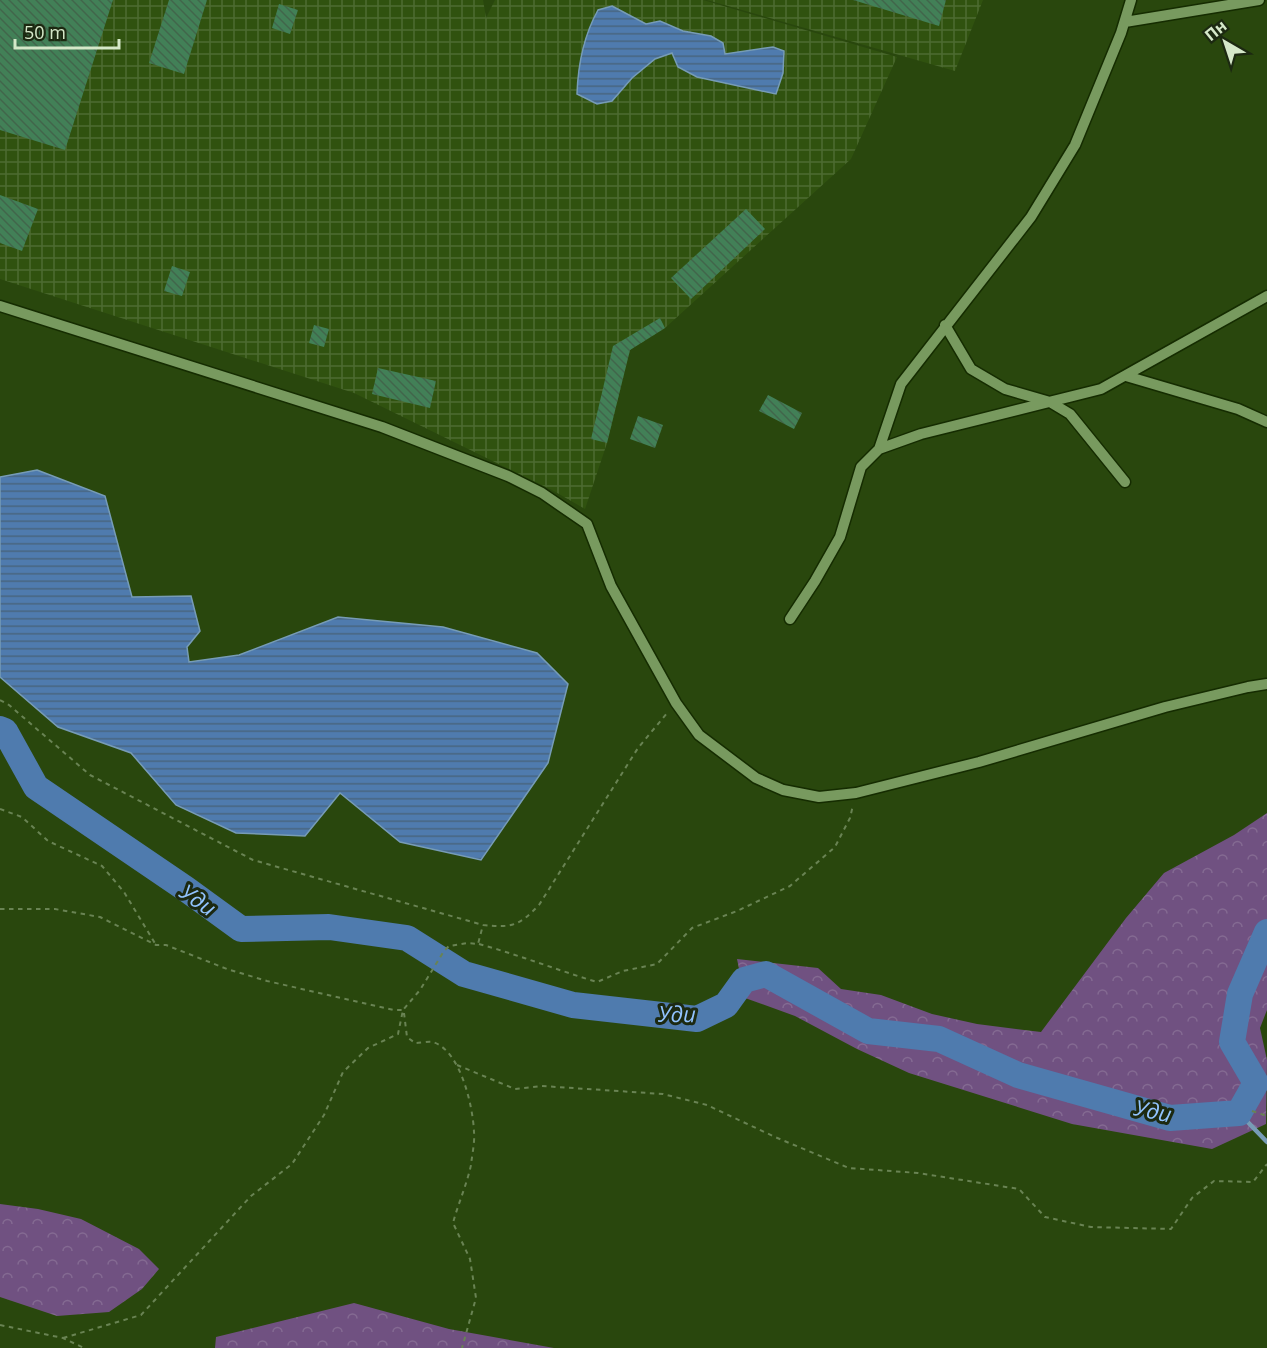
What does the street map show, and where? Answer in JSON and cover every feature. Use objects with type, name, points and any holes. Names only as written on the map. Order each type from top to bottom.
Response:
[{"type":"street","points":[[790,619],[840,537],[861,467],[879,449],[901,384],[1031,217],[1074,145],[1125,22],[1131,0]]},
{"type":"street","points":[[1125,22],[1259,0]]},
{"type":"street","points":[[879,449],[921,435],[1101,389],[1267,296]]},
{"type":"street","points":[[0,306],[382,428],[508,476],[542,493],[587,524],[611,586],[676,703],[699,735],[756,778],[783,790],[819,797],[856,793],[979,762],[1165,707],[1267,684]]},
{"type":"street","points":[[945,325],[971,369],[1005,389],[1050,402],[1070,414],[1125,482]]},
{"type":"street","points":[[1126,376],[1238,409],[1267,422]]},
{"type":"path","points":[[0,700],[9,705],[90,775],[253,860],[483,925],[502,927],[516,925],[539,904],[638,748],[676,703]]},
{"type":"path","points":[[63,1338],[141,1315],[251,1196],[291,1164],[324,1115],[343,1072],[368,1048],[398,1034],[404,1010],[449,946],[478,944],[523,956],[546,966],[597,982],[623,971],[657,964],[692,928],[737,911],[790,886],[835,847],[850,818],[856,793]]},
{"type":"path","points":[[0,809],[22,818],[48,841],[102,866],[124,892],[156,945]]},
{"type":"path","points":[[0,909],[55,909],[99,917],[156,945],[166,945],[227,969],[267,981],[394,1010],[404,1010]]},
{"type":"path","points":[[478,944],[483,925]]},
{"type":"path","points":[[404,1010],[406,1037],[415,1043],[433,1042],[444,1049],[457,1065],[464,1084],[474,1133],[470,1167],[453,1223],[470,1259],[476,1298],[462,1348]]},
{"type":"path","points":[[457,1065],[515,1089],[542,1086],[663,1094],[707,1105],[849,1168],[918,1173],[1019,1189],[1046,1217],[1090,1227],[1171,1229],[1191,1198],[1214,1181],[1253,1182],[1267,1164]]},
{"type":"path","points":[[1252,1111],[1267,1116]]},
{"type":"path","points":[[0,1325],[63,1338],[84,1348]]},
{"type":"shaded area","points":[[0,0],[483,0],[486,18],[495,0],[703,0],[897,57],[851,159],[665,328],[630,350],[607,443],[585,509],[552,490],[354,393],[0,279]]},
{"type":"shaded area","points":[[707,0],[983,0],[955,71]]},
{"type":"green space","points":[[1267,813],[1267,1010],[1260,1028],[1267,1060],[1266,1124],[1212,1149],[1072,1124],[909,1073],[795,1016],[745,998],[737,959],[818,968],[841,989],[881,995],[932,1014],[977,1024],[1041,1032],[1126,918],[1164,873],[1234,835]]},
{"type":"green space","points":[[0,1204],[38,1209],[81,1219],[139,1249],[159,1269],[142,1289],[109,1312],[57,1316],[0,1297]]},
{"type":"green space","points":[[354,1303],[449,1329],[554,1348],[215,1348],[216,1337]]},
{"type":"water","points":[[612,6],[646,24],[660,21],[683,31],[711,36],[723,43],[725,54],[773,47],[784,51],[783,73],[776,94],[697,77],[678,67],[672,53],[655,59],[632,78],[612,101],[597,104],[577,94],[580,61],[589,30],[598,10]]},
{"type":"water","points":[[37,470],[105,496],[132,597],[191,596],[200,631],[187,647],[189,662],[239,655],[338,617],[443,627],[537,653],[568,684],[548,763],[481,860],[400,842],[340,793],[305,836],[236,833],[176,805],[131,753],[58,727],[0,677],[0,477]]},
{"type":"building","points":[[0,0],[113,0],[65,150],[0,130]]},
{"type":"building","points":[[169,0],[207,0],[184,74],[149,63]]},
{"type":"building","points":[[853,0],[946,0],[939,26]]},
{"type":"building","points":[[279,4],[298,10],[290,34],[272,28]]},
{"type":"building","points":[[0,195],[38,209],[22,251],[0,243]]},
{"type":"building","points":[[746,209],[765,229],[691,299],[671,278]]},
{"type":"building","points":[[172,266],[190,272],[182,296],[164,291]]},
{"type":"building","points":[[660,318],[665,328],[630,350],[607,443],[591,439],[613,346]]},
{"type":"building","points":[[314,325],[329,329],[324,347],[309,343]]},
{"type":"building","points":[[378,368],[436,381],[430,408],[372,394]]},
{"type":"building","points":[[768,395],[802,413],[794,429],[759,411]]},
{"type":"building","points":[[638,416],[663,425],[655,448],[630,439]]},
{"type":"waterway","name":"Уди","points":[[0,729],[5,731],[36,787],[241,929],[329,927],[407,938],[464,974],[573,1005],[697,1019],[726,1005],[744,980],[766,974],[868,1031],[939,1039],[1018,1075],[1170,1118],[1239,1113],[1256,1083],[1232,1042],[1240,994],[1267,932]]},
{"type":"waterway","points":[[1239,1113],[1267,1142]]}]
